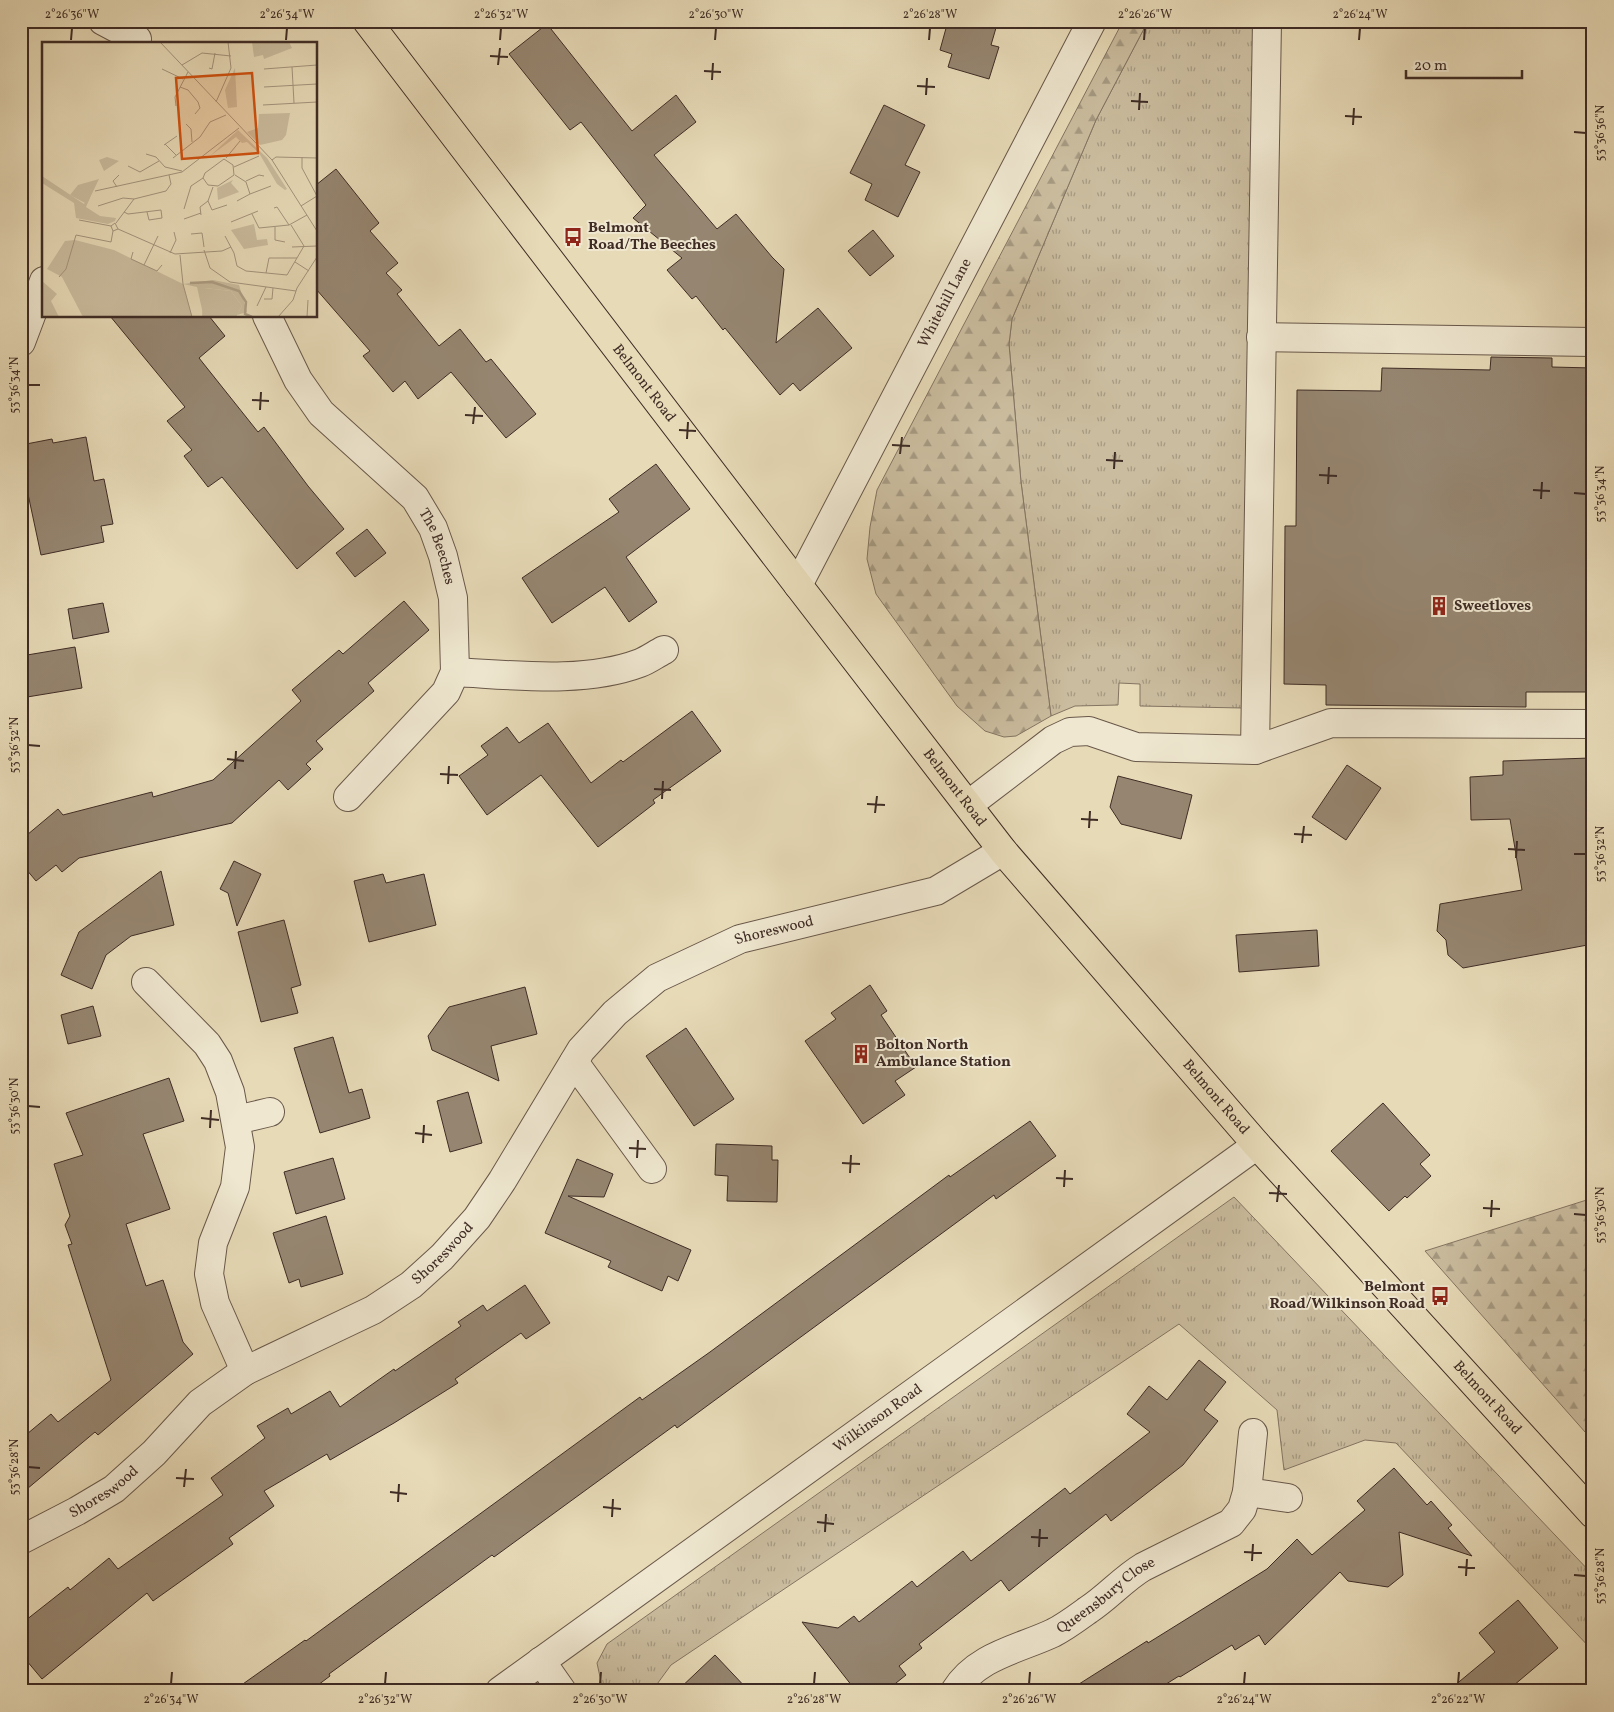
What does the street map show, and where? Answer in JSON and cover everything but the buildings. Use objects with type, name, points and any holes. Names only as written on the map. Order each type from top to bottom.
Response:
[{"type":"main road","name":"Belmont Road","points":[[366,21],[1003,850],[1257,1145],[1593,1514]]},
{"type":"street","points":[[103,21],[140,35]]},
{"type":"street","name":"Whitehill Lane","points":[[798,585],[1092,21]]},
{"type":"street","points":[[1254,750],[1266,21]]},
{"type":"street","points":[[21,342],[42,286]]},
{"type":"street","name":"The Beeches","points":[[268,318],[298,380],[321,413],[415,498],[433,528],[443,556],[453,598],[455,672],[446,692],[348,797]]},
{"type":"street","points":[[1261,337],[1593,342]]},
{"type":"street","points":[[455,672],[544,676],[594,674],[640,663],[664,650]]},
{"type":"street","points":[[968,805],[1053,740],[1070,732],[1089,731],[1136,748],[1254,750],[1331,723],[1593,724]]},
{"type":"street","name":"Shoreswood","points":[[21,1540],[77,1511],[114,1488],[154,1453],[200,1403],[245,1371],[372,1310],[411,1285],[442,1257],[478,1218],[581,1050],[615,1013],[657,978],[740,939],[936,891],[1003,850]]},
{"type":"street","points":[[146,982],[207,1044],[214,1055],[230,1092],[240,1147],[235,1186],[213,1243],[209,1274],[215,1303],[245,1371]]},
{"type":"street","points":[[574,1062],[652,1169]]},
{"type":"street","points":[[236,1120],[270,1112]]},
{"type":"street","name":"Wilkinson Road","points":[[501,1691],[1257,1145]]},
{"type":"street","name":"Queensbury Close","points":[[956,1691],[959,1684],[983,1662],[1054,1632],[1090,1609],[1142,1567],[1231,1522],[1242,1509],[1247,1492],[1253,1433]]},
{"type":"street","points":[[1247,1492],[1288,1498]]},
{"type":"street","points":[[541,1661],[562,1691]]},
{"type":"green space","points":[[1123,21],[1148,21],[1096,120],[1012,319],[1009,344],[1021,482],[1051,716],[1016,736],[1004,737],[985,731],[957,706],[876,594],[867,559],[870,527],[877,490]]},
{"type":"green space","points":[[1148,21],[1254,21],[1243,708],[1140,706],[1140,684],[1119,683],[1118,705],[1075,706],[1051,716],[1021,482],[1009,344],[1012,319],[1096,120]]},
{"type":"green space","points":[[1234,1197],[1593,1575],[1593,1651],[1396,1443],[1365,1440],[1284,1470],[1277,1410],[1179,1324],[671,1665],[652,1691],[603,1691],[597,1663],[607,1644]]},
{"type":"green space","points":[[1593,1198],[1593,1441],[1425,1251]]},
{"type":"place","name":"Belmont Road/The Beeches","points":[[573,237]]},
{"type":"place","name":"Sweetloves","points":[[1439,606]]},
{"type":"place","name":"Bolton North Ambulance Station","points":[[861,1054]]},
{"type":"place","name":"Belmont Road/Wilkinson Road","points":[[1440,1296]]}]
